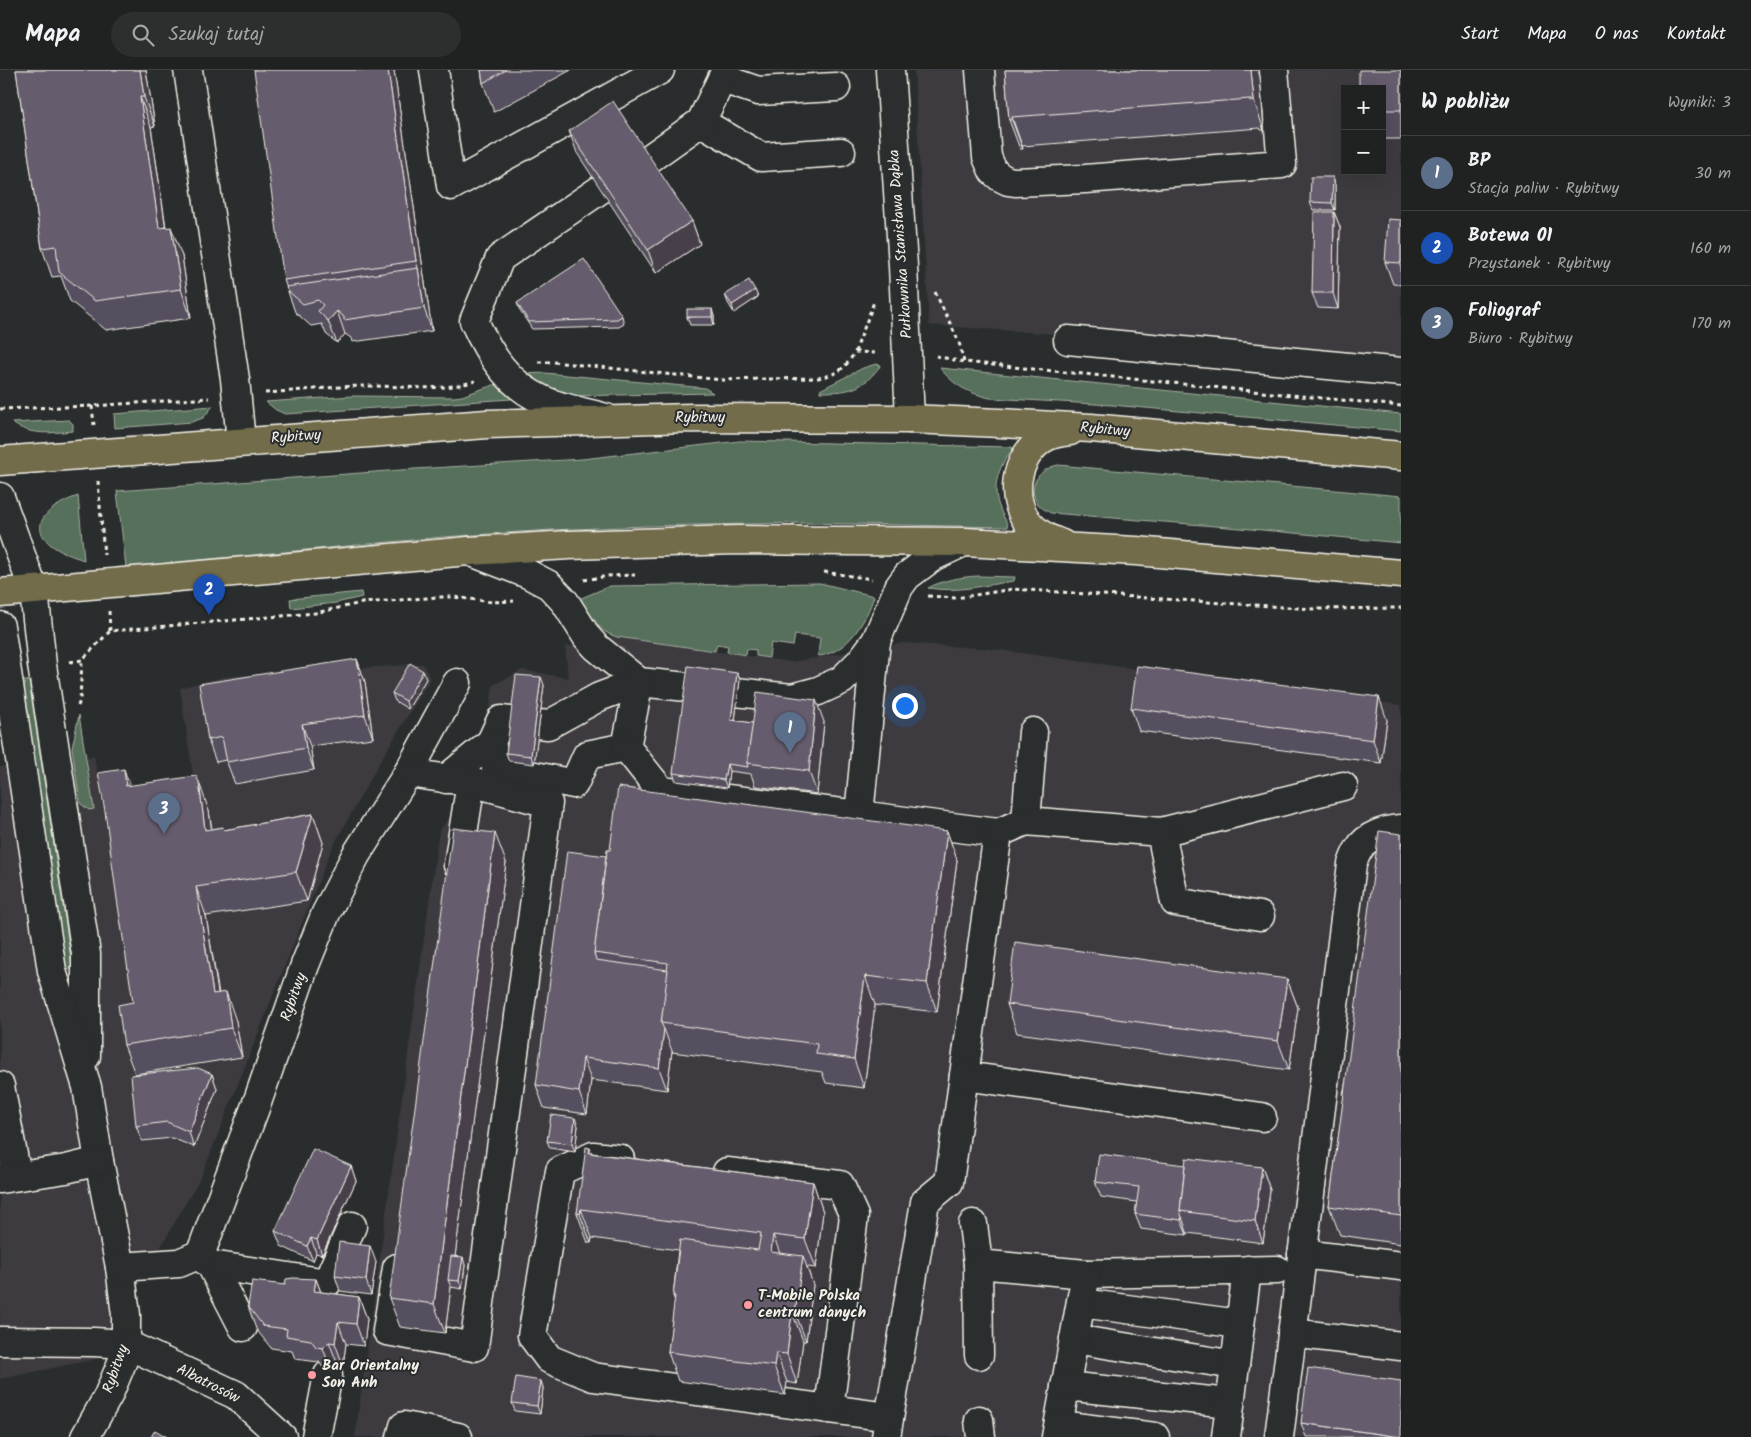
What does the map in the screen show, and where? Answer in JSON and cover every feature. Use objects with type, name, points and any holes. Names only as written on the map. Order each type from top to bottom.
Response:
[{"type":"main road","name":"Rybitwy","points":[[0,461],[487,424],[690,418],[910,419],[1091,428],[1401,456]]},
{"type":"main road","points":[[1080,548],[1051,540],[1040,534],[1032,526],[1023,515],[1018,503],[1017,478],[1020,466],[1027,455],[1042,440],[1062,432],[1091,428]]},
{"type":"main road","points":[[0,593],[469,551],[737,540],[964,542],[1166,554],[1401,574]]},
{"type":"street","points":[[188,70],[233,370],[241,442]]},
{"type":"street","points":[[434,70],[451,186],[660,70]]},
{"type":"street","name":"Pułkownika Stanisława Dąbka","points":[[890,70],[903,266],[910,419]]},
{"type":"street","points":[[980,70],[987,157],[994,171],[1000,177],[1015,182],[1085,179],[1282,164],[1274,70]]},
{"type":"street","points":[[646,161],[700,122],[724,75],[758,91],[836,87]]},
{"type":"street","points":[[700,122],[761,157],[841,152]]},
{"type":"street","points":[[601,189],[500,258],[474,321],[484,343],[494,358],[519,386],[545,401],[612,419]]},
{"type":"street","points":[[1068,340],[1401,372]]},
{"type":"street","name":"Rybitwy","points":[[0,497],[34,591],[42,665],[86,954],[86,1087]]},
{"type":"street","points":[[454,890],[458,781],[491,742],[501,720],[548,725],[599,697],[639,682],[792,698],[818,691],[842,680],[860,662],[876,641],[899,587],[907,576],[934,556],[964,542]]},
{"type":"street","points":[[469,551],[534,576],[549,585],[566,602],[587,637],[596,647],[639,682]]},
{"type":"street","name":"Rybitwy","points":[[0,626],[52,971],[86,1087],[120,1266],[126,1315],[126,1344],[123,1360],[114,1382],[85,1437]]},
{"type":"street","points":[[859,815],[876,641]]},
{"type":"street","points":[[639,682],[626,747],[661,791],[998,833],[1026,821],[1161,832],[1343,786]]},
{"type":"street","name":"Rybitwy","points":[[205,1260],[203,1247],[326,913],[356,855],[408,773],[457,683]]},
{"type":"street","points":[[1026,821],[1033,732]]},
{"type":"street","points":[[491,742],[496,768],[574,784]]},
{"type":"street","points":[[408,773],[458,781],[548,803],[563,798],[574,784],[588,755],[626,747]]},
{"type":"street","points":[[401,1243],[388,1332],[474,1347],[548,803]]},
{"type":"street","points":[[1279,1437],[1352,864],[1359,848],[1372,837],[1390,830],[1401,829]]},
{"type":"street","points":[[1161,832],[1175,902],[1260,916]]},
{"type":"street","points":[[643,1162],[593,1156],[560,1171],[532,1336],[549,1359],[593,1378],[829,1409],[888,1427],[926,1202],[949,1182],[998,833]]},
{"type":"street","points":[[964,1076],[1262,1117]]},
{"type":"street","points":[[0,1086],[8,1177],[66,1169],[99,1161]]},
{"type":"street","points":[[702,1169],[840,1185],[854,1216],[829,1409]]},
{"type":"street","points":[[973,1224],[978,1264],[979,1355]]},
{"type":"street","points":[[120,1266],[205,1260],[327,1283],[352,1226]]},
{"type":"street","points":[[1302,1254],[1401,1266]]},
{"type":"street","points":[[205,1260],[243,1327]]},
{"type":"street","points":[[978,1264],[1086,1274],[1277,1270]]},
{"type":"street","points":[[1226,1437],[1247,1270]]},
{"type":"street","points":[[1086,1274],[1057,1431],[1155,1437]]},
{"type":"street","points":[[1081,1303],[1240,1324]]},
{"type":"street","points":[[1292,1334],[1401,1346]]},
{"type":"street","points":[[1074,1339],[1235,1365]]},
{"type":"street","points":[[0,1341],[126,1344]]},
{"type":"street","name":"Albatrosów","points":[[126,1344],[236,1395],[282,1437]]},
{"type":"street","points":[[316,1437],[328,1375]]},
{"type":"street","points":[[1066,1386],[1230,1403]]},
{"type":"street","points":[[401,1437],[404,1426],[458,1437]]},
{"type":"path","points":[[934,290],[959,342],[964,362]]},
{"type":"path","points":[[532,363],[553,362],[722,380],[818,378],[831,376],[840,372],[849,362],[877,295]]},
{"type":"path","points":[[854,352],[878,352]]},
{"type":"path","points":[[934,355],[964,362],[1401,406]]},
{"type":"path","points":[[258,394],[360,386],[448,388],[483,378]]},
{"type":"path","points":[[0,409],[92,406],[219,397]]},
{"type":"path","points":[[92,406],[94,430]]},
{"type":"path","points":[[99,493],[104,556]]},
{"type":"path","points":[[815,571],[875,580]]},
{"type":"path","points":[[577,582],[608,576],[637,574]]},
{"type":"path","points":[[925,596],[956,598],[1022,589],[1314,609],[1401,608]]},
{"type":"path","points":[[67,662],[82,660],[110,631],[315,613],[362,603],[454,597],[506,602],[522,600]]},
{"type":"path","points":[[109,617],[110,631]]},
{"type":"path","points":[[80,700],[82,660]]},
{"type":"shaded area","points":[[914,70],[1401,70],[1401,359],[929,325]]},
{"type":"shaded area","points":[[612,637],[792,662],[903,643],[992,649],[1401,705],[1401,1437],[355,1437],[439,831],[481,779],[493,685],[522,670],[568,678],[565,647]]},
{"type":"shaded area","points":[[423,664],[430,679],[382,758],[331,850],[201,1177],[96,1359],[0,1379],[0,767],[94,756],[102,802],[195,789],[180,688],[223,677]]},
{"type":"green space","points":[[876,364],[881,365],[868,380],[855,388],[820,392],[820,390],[863,368]]},
{"type":"green space","points":[[940,368],[1401,414],[1401,431],[1112,405],[990,398],[962,388]]},
{"type":"green space","points":[[545,373],[705,388],[713,393],[569,396],[558,394],[522,374]]},
{"type":"green space","points":[[499,383],[512,397],[511,399],[285,414],[266,402],[352,396],[454,397]]},
{"type":"green space","points":[[213,406],[203,418],[192,422],[115,428],[114,414]]},
{"type":"green space","points":[[69,420],[73,424],[73,431],[41,433],[26,430],[12,423]]},
{"type":"green space","points":[[740,441],[1011,447],[1013,448],[1003,464],[996,485],[997,501],[1008,527],[802,523],[551,530],[442,537],[126,567],[117,491],[582,459]]},
{"type":"green space","points":[[1058,465],[1401,496],[1401,543],[1051,513],[1037,503],[1033,488],[1042,473]]},
{"type":"green space","points":[[78,496],[84,560],[62,552],[51,545],[43,536],[41,528],[46,514],[61,503]]},
{"type":"green space","points":[[978,576],[1015,577],[1014,581],[971,588],[950,590],[928,588],[952,579]]},
{"type":"green space","points":[[820,583],[874,596],[871,606],[855,634],[840,648],[820,656],[818,655],[820,638],[795,635],[793,646],[771,643],[769,658],[756,656],[756,650],[747,649],[746,655],[727,652],[728,646],[717,644],[715,651],[617,637],[610,635],[599,627],[579,599],[610,586]]},
{"type":"green space","points":[[361,592],[362,597],[336,603],[291,608],[290,599]]},
{"type":"green space","points":[[21,681],[29,681],[72,966],[69,970],[65,969]]},
{"type":"green space","points":[[79,715],[94,809],[89,810],[80,803],[72,748]]},
{"type":"building","points":[[16,70],[140,70],[144,97],[140,97],[159,228],[171,227],[181,289],[95,301],[59,272],[56,246],[42,248]]},
{"type":"building","points":[[254,70],[388,70],[416,261],[284,280]]},
{"type":"building","points":[[481,70],[506,70],[483,83]]},
{"type":"building","points":[[1005,70],[1251,70],[1254,101],[1250,101],[1250,99],[1012,117],[1012,120],[1009,120]]},
{"type":"building","points":[[1359,70],[1401,70],[1401,110],[1386,110],[1386,85],[1359,85]]},
{"type":"building","points":[[613,101],[692,221],[648,250],[569,131]]},
{"type":"building","points":[[1311,177],[1333,177],[1332,203],[1310,202]]},
{"type":"building","points":[[1314,212],[1334,212],[1333,293],[1312,293]]},
{"type":"building","points":[[1388,219],[1401,220],[1401,263],[1385,262]]},
{"type":"building","points":[[584,259],[622,316],[617,319],[529,322],[517,303]]},
{"type":"building","points":[[418,268],[424,308],[344,320],[344,317],[337,311],[328,321],[318,311],[323,305],[318,300],[303,304],[286,287]]},
{"type":"building","points":[[749,280],[755,290],[732,305],[725,295]]},
{"type":"building","points":[[687,309],[712,309],[712,317],[687,317]]},
{"type":"building","points":[[357,659],[365,715],[302,724],[306,748],[227,762],[222,737],[208,740],[199,684]]},
{"type":"building","points":[[410,663],[423,671],[406,701],[392,693]]},
{"type":"building","points":[[688,666],[737,673],[731,720],[753,723],[748,767],[727,764],[724,780],[673,773]]},
{"type":"building","points":[[1137,666],[1379,697],[1373,740],[1131,708]]},
{"type":"building","points":[[516,675],[541,677],[531,756],[506,753]]},
{"type":"building","points":[[757,692],[816,700],[809,771],[747,763]]},
{"type":"building","points":[[124,769],[126,786],[196,776],[199,782],[205,830],[223,827],[224,830],[313,814],[296,872],[196,887],[213,994],[226,992],[231,1028],[124,1045],[118,1005],[133,1002],[98,773]]},
{"type":"building","points":[[618,787],[947,831],[927,983],[865,976],[854,1059],[816,1054],[817,1044],[661,1023],[668,963],[594,953],[607,850],[610,850]]},
{"type":"building","points":[[453,828],[495,833],[434,1304],[389,1298]]},
{"type":"building","points":[[1379,831],[1401,834],[1401,1216],[1329,1206]]},
{"type":"building","points":[[567,851],[606,856],[594,953],[596,960],[668,970],[661,1023],[664,1029],[659,1068],[583,1058],[579,1092],[536,1085]]},
{"type":"building","points":[[1015,942],[1287,979],[1278,1041],[1007,1004]]},
{"type":"building","points":[[198,1068],[212,1074],[189,1132],[167,1122],[136,1126],[131,1075]]},
{"type":"building","points":[[551,1115],[575,1118],[572,1144],[547,1141]]},
{"type":"building","name":"T‑Mobile Polska centrum danych","points":[[586,1147],[590,1148],[589,1153],[813,1182],[805,1239],[773,1235],[771,1252],[803,1256],[795,1312],[792,1312],[787,1354],[776,1353],[774,1366],[668,1352],[680,1240],[758,1250],[761,1233],[581,1209],[580,1214],[577,1213]]},
{"type":"building","points":[[313,1149],[351,1166],[317,1240],[311,1238],[307,1246],[275,1231]]},
{"type":"building","points":[[1099,1154],[1185,1165],[1180,1211],[1181,1220],[1135,1214],[1139,1187],[1095,1182]]},
{"type":"building","points":[[1186,1158],[1262,1167],[1255,1221],[1180,1211]]},
{"type":"building","points":[[339,1242],[370,1246],[366,1280],[335,1276]]},
{"type":"building","points":[[451,1256],[463,1257],[459,1281],[448,1280]]},
{"type":"building","points":[[286,1279],[316,1279],[314,1291],[359,1297],[356,1324],[338,1322],[335,1343],[329,1342],[323,1348],[316,1347],[311,1340],[286,1336],[287,1329],[263,1326],[248,1306],[252,1281],[285,1285]]},
{"type":"building","points":[[1308,1368],[1401,1381],[1401,1437],[1301,1423]]},
{"type":"building","points":[[516,1377],[541,1381],[537,1406],[512,1403]]},
{"type":"building","points":[[155,1430],[167,1437],[151,1437]]},
{"type":"place","name":"Botewa 01","points":[[209,615]]},
{"type":"place","name":"BP","points":[[790,753]]},
{"type":"place","name":"Foliograf","points":[[164,834]]},
{"type":"place","name":"T‑Mobile Polska centrum danych","points":[[748,1305]]},
{"type":"place","name":"Bar Orientalny Son Anh","points":[[312,1375]]}]
